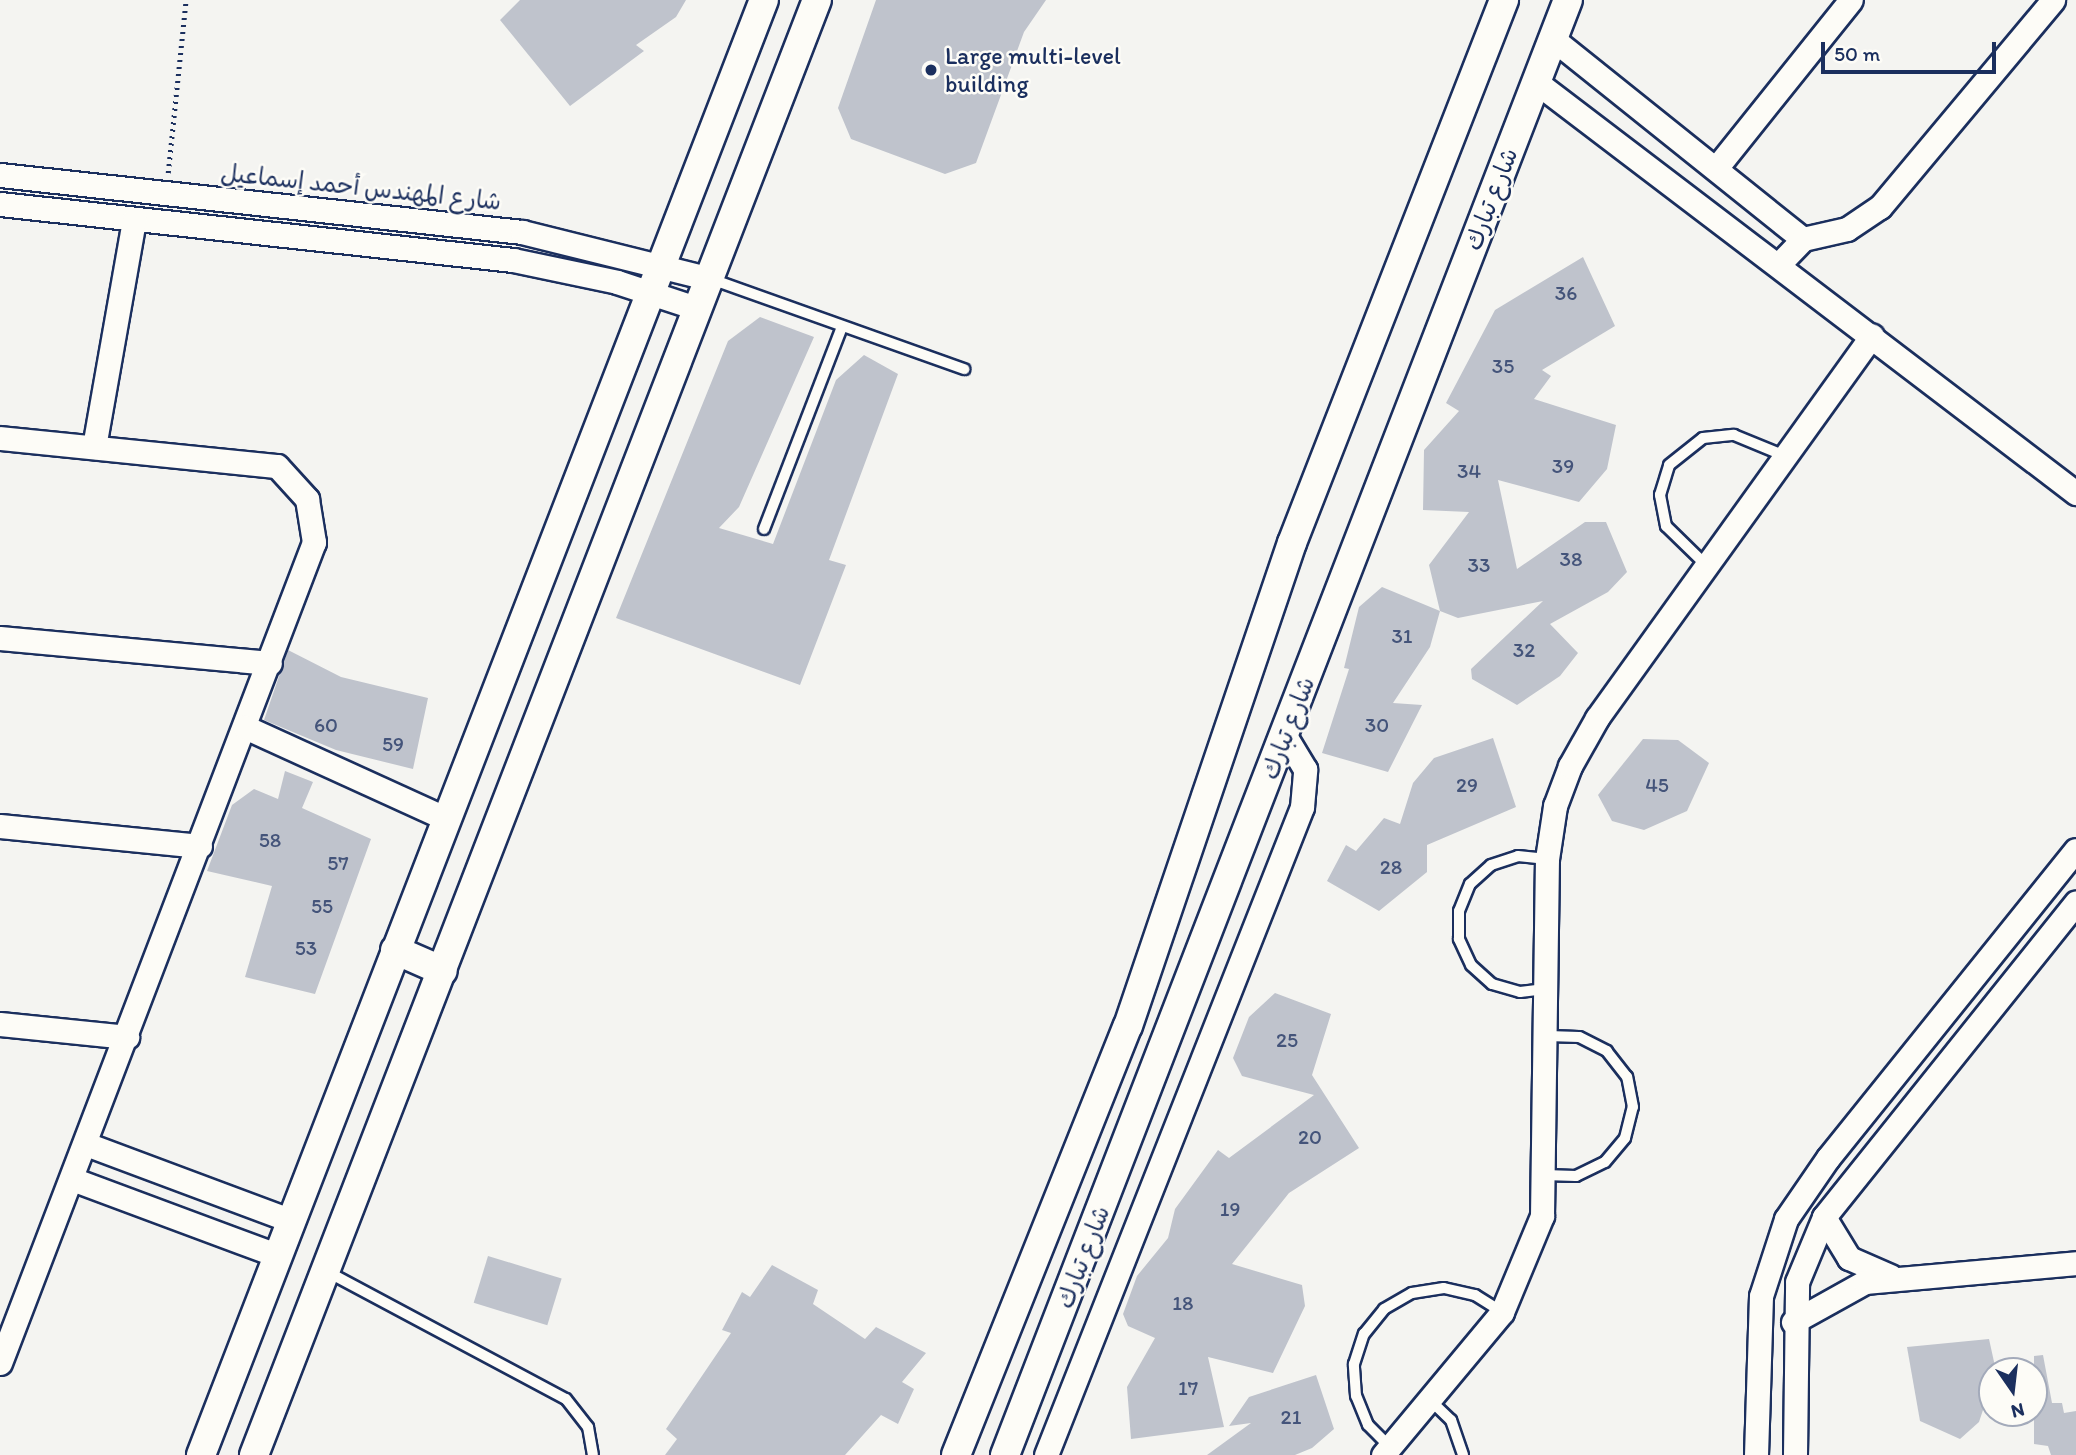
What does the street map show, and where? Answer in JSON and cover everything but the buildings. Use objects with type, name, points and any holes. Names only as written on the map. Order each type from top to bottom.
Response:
[{"type":"street","points":[[201,1455],[445,818],[764,0]]},
{"type":"street","points":[[254,1455],[817,0]]},
{"type":"street","name":"شارع تبارك","points":[[956,1455],[1128,1026],[1292,543],[1504,0]]},
{"type":"street","name":"شارع تبارك","points":[[1005,1455],[1568,0]]},
{"type":"street","points":[[1780,263],[1803,239],[1847,229],[1880,207],[2053,0]]},
{"type":"street","points":[[1717,167],[1845,3]]},
{"type":"street","points":[[1553,39],[1717,167],[1803,239]]},
{"type":"street","points":[[1536,82],[1780,263],[2076,492]]},
{"type":"street","name":"شارع المهندس أحمد إسماعيل","points":[[0,175],[522,232],[711,279]]},
{"type":"street","points":[[0,204],[513,260],[651,292],[699,309]]},
{"type":"street","points":[[94,447],[134,219]]},
{"type":"street","points":[[1387,1451],[1502,1312],[1539,1227],[1544,1175],[1548,1036],[1547,859],[1555,806],[1570,766],[1706,565],[1872,336]]},
{"type":"street","points":[[0,438],[277,466],[294,480],[314,520],[314,542],[270,663],[0,1363]]},
{"type":"street","points":[[0,638],[270,663]]},
{"type":"street","points":[[245,727],[445,818]]},
{"type":"street","points":[[1055,1450],[1303,807],[1306,769],[1285,736]]},
{"type":"street","points":[[0,826],[200,846]]},
{"type":"street","points":[[1756,1455],[1757,1336],[1772,1257],[1807,1185],[2076,850]]},
{"type":"street","points":[[1795,1455],[1792,1330],[1797,1282],[1824,1217],[2076,903]]},
{"type":"street","points":[[395,950],[443,971]]},
{"type":"street","points":[[0,1024],[127,1037]]},
{"type":"street","points":[[86,1144],[292,1220]]},
{"type":"street","points":[[72,1179],[279,1256]]},
{"type":"street","points":[[1824,1217],[1849,1258],[1893,1277]]},
{"type":"street","points":[[1757,1336],[1792,1330],[1839,1291],[1893,1277],[2076,1263]]},
{"type":"lane","points":[[711,279],[964,369]]},
{"type":"lane","points":[[764,529],[842,327]]},
{"type":"lane","points":[[1706,565],[1665,526],[1660,495],[1669,465],[1703,438],[1734,435],[1785,456]]},
{"type":"lane","points":[[1547,859],[1518,856],[1491,865],[1470,884],[1458,911],[1459,939],[1485,978],[1520,992],[1548,989]]},
{"type":"lane","points":[[1544,1175],[1576,1176],[1605,1162],[1625,1138],[1633,1107],[1627,1077],[1608,1051],[1579,1037],[1548,1036]]},
{"type":"lane","points":[[326,1271],[566,1399],[588,1427],[593,1455]]},
{"type":"lane","points":[[1387,1451],[1368,1425],[1355,1385],[1364,1334],[1384,1309],[1412,1293],[1444,1288],[1475,1295],[1502,1312]]},
{"type":"lane","points":[[1431,1401],[1451,1420],[1463,1455]]},
{"type":"path","points":[[166,192],[186,0]]},
{"type":"place","name":"Large multi-level building","points":[[931,70]]}]
